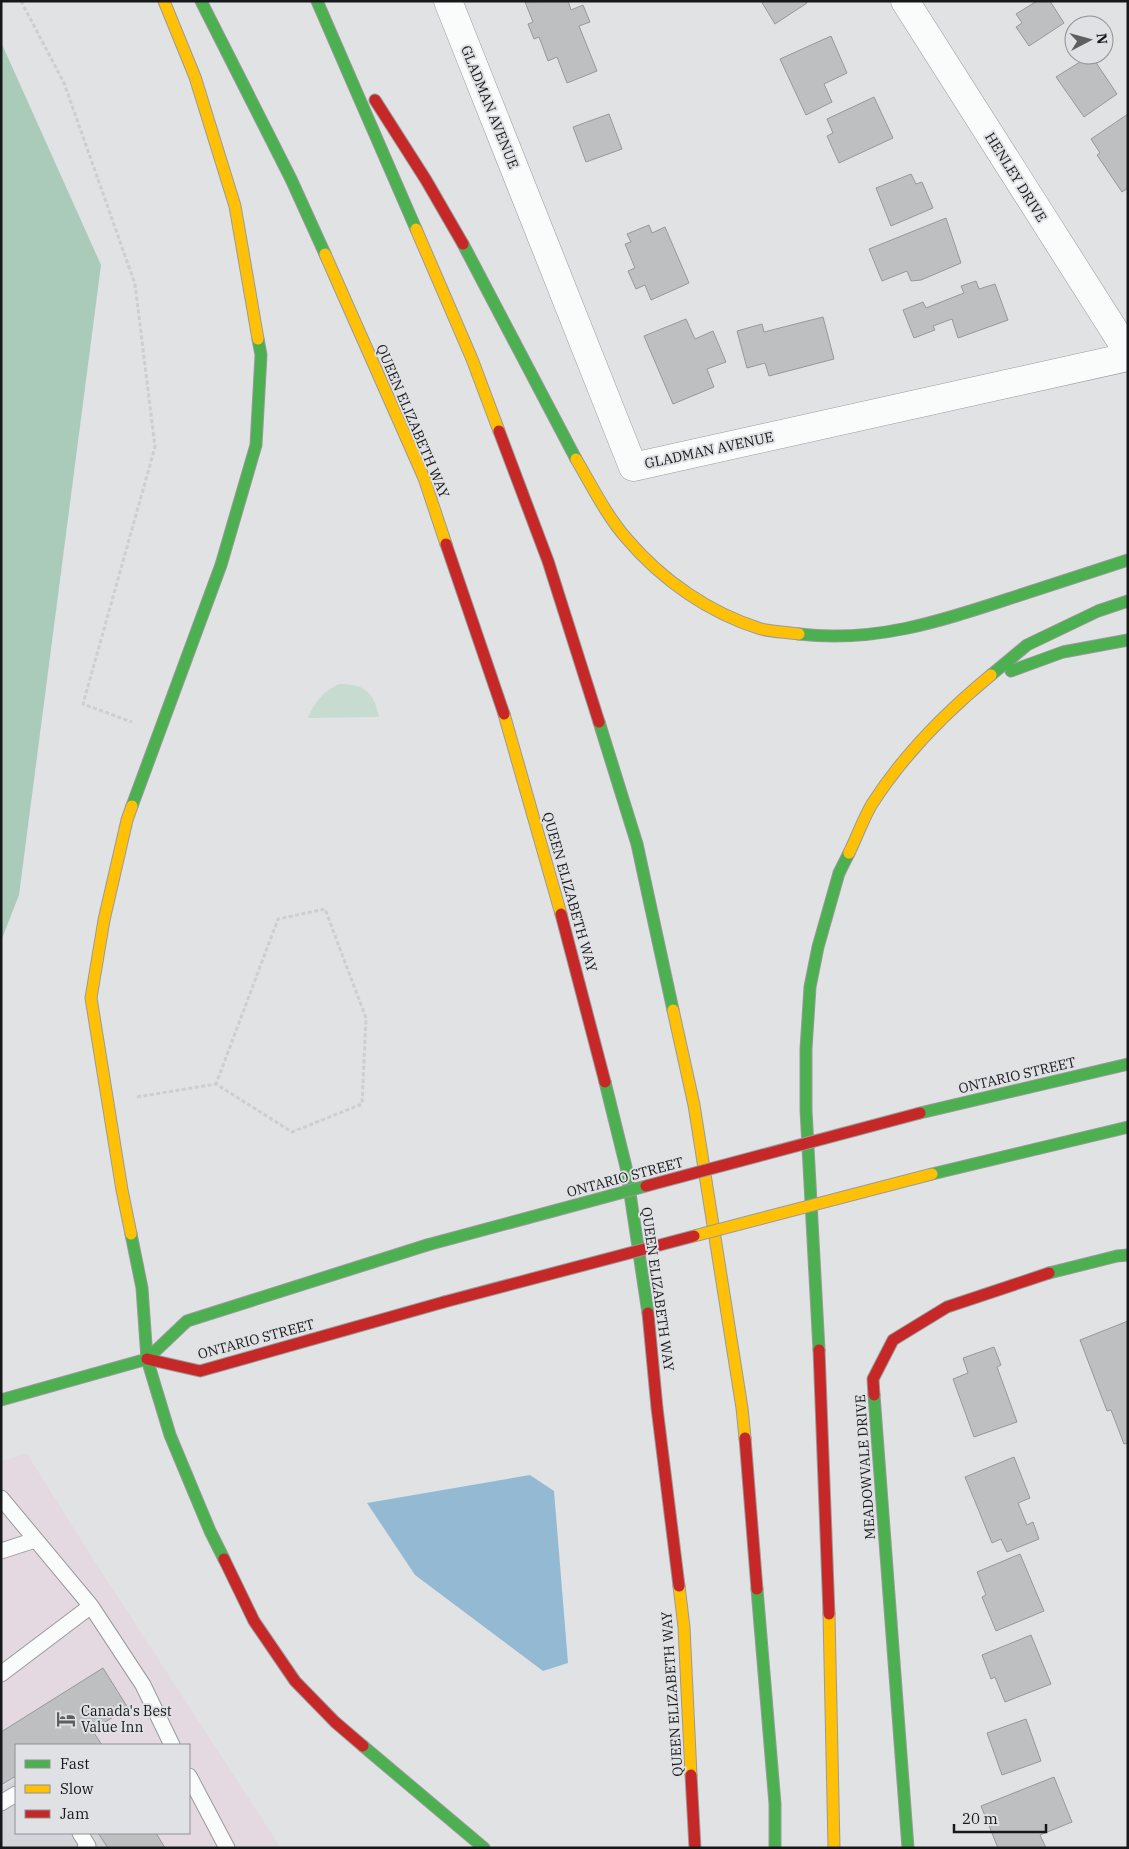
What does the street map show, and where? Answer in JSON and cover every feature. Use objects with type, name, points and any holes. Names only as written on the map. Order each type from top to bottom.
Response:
[{"type":"main road","points":[[164,1],[195,77],[235,206],[261,355],[256,445],[221,565],[127,820],[104,920],[91,998],[122,1190],[142,1288],[147,1359],[170,1434],[210,1531],[254,1621],[295,1681],[335,1722],[484,1848]]},
{"type":"main road","name":"QUEEN ELIZABETH WAY","points":[[201,1],[292,179],[424,478],[508,726],[569,942],[626,1167],[648,1309],[657,1408],[684,1627],[696,1848]]},
{"type":"main road","points":[[317,1],[472,360],[541,543],[637,844],[694,1105],[742,1408],[775,1804],[774,1848]]},
{"type":"main road","points":[[334,37],[426,180],[472,260],[563,435],[600,500],[626,538],[658,571],[708,608],[762,628],[826,637],[887,633],[944,620],[1128,560]]},
{"type":"main road","points":[[834,1848],[831,1682],[824,1485],[814,1244],[806,1110],[806,1049],[810,987],[818,947],[839,873],[872,805],[912,750],[956,704],[1027,645],[1098,611],[1128,601]]},
{"type":"main road","points":[[956,704],[1017,668],[1063,652],[1128,640]]},
{"type":"main road","name":"ONTARIO STREET","points":[[1,1400],[147,1359],[187,1321],[427,1245],[920,1113],[1128,1064]]},
{"type":"main road","name":"ONTARIO STREET","points":[[147,1359],[200,1371],[444,1302],[932,1174],[1128,1127]]},
{"type":"main road","name":"MEADOWVALE DRIVE","points":[[908,1848],[873,1379],[893,1340],[946,1307],[1034,1277],[1116,1256],[1128,1255]]},
{"type":"street","name":"GLADMAN AVENUE","points":[[448,1],[633,467],[1128,357]]},
{"type":"street","name":"HENLEY DRIVE","points":[[905,1],[1128,352]]},
{"type":"lane","points":[[1,1498],[91,1606],[143,1685],[172,1744]]},
{"type":"lane","points":[[1,1552],[35,1540]]},
{"type":"lane","points":[[1,1674],[91,1606]]},
{"type":"lane","points":[[190,1778],[227,1848]]},
{"type":"lane","points":[[1,1803],[15,1795]]},
{"type":"lane","points":[[81,1834],[88,1846],[84,1848]]},
{"type":"path","points":[[21,1],[64,83],[136,284],[155,447],[83,704],[160,733]]},
{"type":"path","points":[[107,1102],[216,1084],[292,1132],[362,1104],[366,1018],[325,909],[278,919],[216,1084]]},
{"type":"shaded area","points":[[27,1454],[281,1848],[108,1848],[100,1834],[190,1834],[190,1744],[15,1744],[15,1780],[1,1788],[1,1461]]},
{"type":"shaded area","points":[[15,1780],[15,1834],[100,1834],[108,1848],[1,1848],[1,1788]]},
{"type":"green space","points":[[1,42],[101,265],[19,895],[1,941]]},
{"type":"green space","points":[[339,684],[348,684],[366,691],[374,701],[379,717],[308,718],[320,698]]},
{"type":"water","points":[[530,1475],[554,1491],[568,1663],[543,1671],[415,1575],[367,1503]]},
{"type":"building","points":[[568,1],[571,10],[583,5],[590,22],[579,26],[597,71],[567,83],[557,57],[548,61],[539,37],[534,39],[528,24],[533,22],[525,2]]},
{"type":"building","points":[[761,1],[806,1],[807,3],[775,24]]},
{"type":"building","points":[[1037,1],[1050,1],[1064,23],[1029,46],[1016,27],[1022,23],[1016,14]]},
{"type":"building","points":[[831,36],[847,73],[824,84],[832,102],[806,115],[780,59]]},
{"type":"building","points":[[1075,65],[1098,65],[1117,94],[1084,117],[1056,77]]},
{"type":"building","points":[[874,97],[893,138],[839,163],[827,136],[833,133],[827,119]]},
{"type":"building","points":[[609,114],[622,149],[586,162],[573,127]]},
{"type":"building","points":[[1128,114],[1128,188],[1122,192],[1097,155],[1100,153],[1091,139]]},
{"type":"building","points":[[911,174],[916,184],[922,182],[933,208],[891,226],[876,188]]},
{"type":"building","points":[[946,218],[961,263],[921,280],[911,281],[907,271],[882,281],[869,249]]},
{"type":"building","points":[[649,225],[652,233],[665,227],[689,283],[651,300],[645,285],[636,289],[628,271],[635,268],[625,244],[631,242],[627,234]]},
{"type":"building","points":[[976,281],[979,289],[995,284],[1008,320],[958,338],[952,319],[933,326],[935,330],[914,338],[903,310],[923,302],[926,308],[964,293],[961,286]]},
{"type":"building","points":[[823,317],[834,359],[769,376],[765,363],[747,368],[737,331],[762,324],[764,332]]},
{"type":"building","points":[[686,319],[695,339],[713,331],[726,362],[707,369],[714,387],[673,404],[644,336]]},
{"type":"building","points":[[1128,1321],[1128,1443],[1124,1444],[1111,1410],[1107,1411],[1080,1340]]},
{"type":"building","points":[[994,1347],[1001,1365],[997,1367],[1017,1422],[974,1437],[953,1379],[968,1373],[963,1358]]},
{"type":"building","points":[[1014,1457],[1030,1498],[1018,1503],[1027,1525],[1033,1522],[1039,1539],[1007,1552],[1001,1539],[992,1543],[965,1477]]},
{"type":"building","points":[[1020,1554],[1044,1611],[996,1631],[982,1597],[986,1595],[977,1572]]},
{"type":"building","points":[[1031,1635],[1051,1684],[1005,1702],[995,1677],[991,1679],[982,1655]]},
{"type":"building","name":"Canada's Best Value Inn","points":[[103,1668],[128,1708],[92,1730],[101,1744],[15,1744],[15,1777],[1,1785],[1,1732]]},
{"type":"building","points":[[1026,1719],[1041,1761],[1002,1775],[987,1733]]},
{"type":"building","points":[[1054,1777],[1072,1822],[1040,1835],[1046,1848],[998,1848],[981,1806]]},
{"type":"building","points":[[99,1834],[157,1834],[165,1848],[108,1848]]},
{"type":"traffic: fast","points":[[201,1],[291,179],[325,254]]},
{"type":"traffic: fast","points":[[317,1],[416,229]]},
{"type":"traffic: fast","points":[[463,244],[576,459]]},
{"type":"traffic: fast","points":[[132,806],[221,565],[256,445],[261,355],[258,339]]},
{"type":"traffic: fast","points":[[799,634],[853,636],[931,623],[1128,560]]},
{"type":"traffic: fast","points":[[991,675],[1027,645],[1098,611],[1128,601]]},
{"type":"traffic: fast","points":[[1011,671],[1063,652],[1128,640]]},
{"type":"traffic: fast","points":[[599,722],[637,844],[673,1010]]},
{"type":"traffic: fast","points":[[819,1350],[806,1110],[806,1049],[810,987],[818,947],[839,873],[849,853]]},
{"type":"traffic: fast","points":[[920,1113],[1128,1064]]},
{"type":"traffic: fast","points":[[605,1082],[626,1167],[648,1313]]},
{"type":"traffic: fast","points":[[932,1174],[1128,1127]]},
{"type":"traffic: fast","points":[[427,1245],[646,1186]]},
{"type":"traffic: fast","points":[[131,1234],[142,1288],[147,1359],[170,1435],[210,1531],[224,1559]]},
{"type":"traffic: fast","points":[[1,1400],[147,1359],[187,1321],[427,1245]]},
{"type":"traffic: fast","points":[[1049,1273],[1128,1255]]},
{"type":"traffic: fast","points":[[874,1395],[908,1848]]},
{"type":"traffic: fast","points":[[757,1589],[775,1804],[775,1848]]},
{"type":"traffic: fast","points":[[363,1746],[484,1848]]},
{"type":"traffic: slow","points":[[164,1],[195,77],[235,206],[258,339]]},
{"type":"traffic: slow","points":[[416,229],[472,359],[499,431]]},
{"type":"traffic: slow","points":[[325,254],[424,478],[446,544]]},
{"type":"traffic: slow","points":[[576,459],[619,530],[655,568],[671,581],[705,604],[742,622],[761,629],[799,634]]},
{"type":"traffic: slow","points":[[849,853],[872,804],[898,768],[942,719],[991,675]]},
{"type":"traffic: slow","points":[[504,714],[561,914]]},
{"type":"traffic: slow","points":[[131,1234],[122,1190],[91,998],[104,920],[127,820],[132,806]]},
{"type":"traffic: slow","points":[[673,1010],[694,1105],[742,1408],[745,1438]]},
{"type":"traffic: slow","points":[[694,1236],[932,1174]]},
{"type":"traffic: slow","points":[[679,1586],[684,1627],[691,1775]]},
{"type":"traffic: slow","points":[[829,1614],[834,1848]]},
{"type":"traffic: jam","points":[[375,100],[426,180],[463,244]]},
{"type":"traffic: jam","points":[[499,431],[548,561],[599,722]]},
{"type":"traffic: jam","points":[[446,544],[504,714]]},
{"type":"traffic: jam","points":[[561,914],[605,1082]]},
{"type":"traffic: jam","points":[[646,1186],[920,1113]]},
{"type":"traffic: jam","points":[[444,1302],[694,1236]]},
{"type":"traffic: jam","points":[[874,1395],[873,1379],[893,1340],[947,1307],[1049,1273]]},
{"type":"traffic: jam","points":[[147,1359],[200,1371],[444,1302]]},
{"type":"traffic: jam","points":[[648,1313],[657,1408],[679,1586]]},
{"type":"traffic: jam","points":[[819,1350],[829,1614]]},
{"type":"traffic: jam","points":[[745,1438],[757,1589]]},
{"type":"traffic: jam","points":[[224,1559],[254,1621],[295,1681],[335,1722],[363,1746]]},
{"type":"traffic: jam","points":[[691,1775],[695,1848]]},
{"type":"place","name":"Canada's Best Value Inn","points":[[66,1719]]}]
